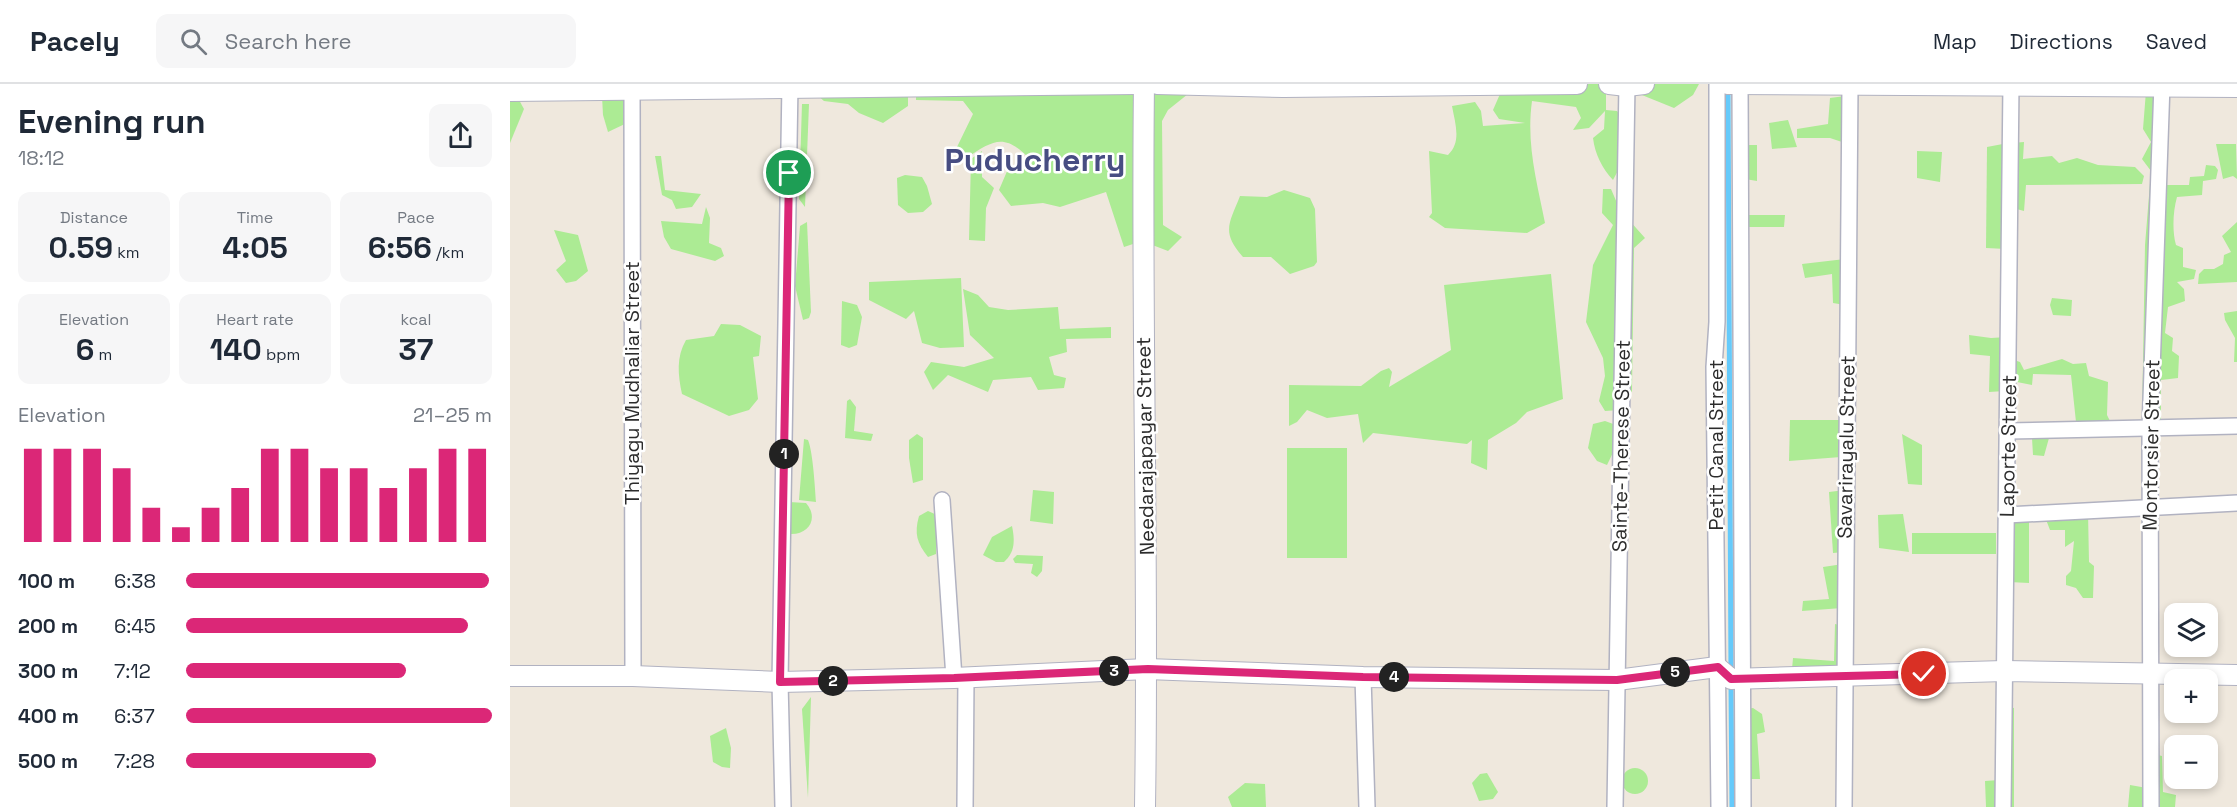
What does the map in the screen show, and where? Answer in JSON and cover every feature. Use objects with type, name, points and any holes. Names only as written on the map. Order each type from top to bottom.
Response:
[{"type":"street","points":[[510,91],[790,86],[1137,84]]},
{"type":"street","name":"Needarajapayar Street","points":[[1144,84],[1142,242],[1148,669],[1145,807]]},
{"type":"street","points":[[1157,84],[1577,84]]},
{"type":"street","name":"Petit Canal Street","points":[[1718,84],[1717,322],[1714,367],[1719,807]]},
{"type":"street","name":"Sainte-Therese Street","points":[[1615,807],[1626,85]]},
{"type":"street","points":[[1736,85],[2237,87]]},
{"type":"street","name":"Petit Canal Street","points":[[1736,85],[1743,807]]},
{"type":"street","points":[[783,807],[780,682],[790,86]]},
{"type":"street","name":"Savarirayalu Street","points":[[1844,807],[1850,86]]},
{"type":"street","name":"Laporte Street","points":[[2003,807],[2011,86]]},
{"type":"street","name":"Montorsier Street","points":[[2151,807],[2150,428],[2162,86]]},
{"type":"street","name":"Thiyagu Mudhaliar Street","points":[[632,90],[633,676]]},
{"type":"street","points":[[2008,431],[2237,426]]},
{"type":"street","points":[[942,500],[960,678],[965,807]]},
{"type":"street","points":[[2007,514],[2237,503]]},
{"type":"street","points":[[510,676],[633,676],[780,682],[960,678],[1148,669],[1363,677],[1617,680],[1718,667],[1731,679],[2004,671],[2237,675]]},
{"type":"street","points":[[1363,677],[1367,807]]},
{"type":"green space","points":[[916,84],[1188,94],[1168,110],[1162,121],[1163,225],[1182,237],[1168,251],[1142,241],[1124,247],[1106,192],[1060,207],[1043,203],[1011,206],[999,190],[1008,169],[1033,162],[1015,146],[1000,142],[993,143],[965,159],[957,147],[973,114],[963,101],[916,100]]},
{"type":"green space","points":[[1519,84],[1606,84],[1606,110],[1617,111],[1633,129],[1634,163],[1622,163],[1613,180],[1602,166],[1593,138],[1604,129],[1605,111],[1589,128],[1573,130],[1581,118],[1576,107],[1532,101],[1531,148],[1545,223],[1527,233],[1445,228],[1429,217],[1432,213],[1429,151],[1448,155],[1452,150],[1456,132],[1452,106],[1475,102],[1481,111],[1483,126],[1525,123],[1499,119],[1493,110],[1500,94]]},
{"type":"green space","points":[[1625,84],[1699,84],[1693,95],[1674,108],[1627,89]]},
{"type":"green space","points":[[908,87],[908,106],[883,123],[859,113],[848,104],[824,101],[809,88]]},
{"type":"green space","points":[[2146,91],[2159,97],[2147,425],[2142,420],[2145,245],[2151,171],[2142,159],[2151,142],[2143,129]]},
{"type":"green space","points":[[602,96],[626,97],[629,122],[608,132],[603,115]]},
{"type":"green space","points":[[1845,96],[1845,143],[1830,138],[1797,138],[1797,129],[1828,124],[1830,98]]},
{"type":"green space","points":[[510,99],[519,100],[524,109],[510,143]]},
{"type":"green space","points":[[802,104],[809,104],[805,207],[799,199]]},
{"type":"green space","points":[[1788,120],[1797,147],[1772,149],[1769,123]]},
{"type":"green space","points":[[2024,142],[2023,159],[2052,156],[2059,163],[2077,158],[2098,165],[2135,167],[2144,176],[2142,184],[2026,185],[2024,211],[2013,208],[2012,143]]},
{"type":"green space","points":[[2008,143],[2006,249],[1986,248],[1987,147]]},
{"type":"green space","points":[[2216,144],[2236,144],[2237,179],[2233,176],[2223,179]]},
{"type":"green space","points":[[1745,145],[1757,145],[1757,181],[1745,179]]},
{"type":"green space","points":[[982,151],[982,177],[994,188],[986,208],[985,241],[969,240],[971,159]]},
{"type":"green space","points":[[1917,151],[1942,152],[1940,182],[1917,178]]},
{"type":"green space","points":[[655,156],[661,156],[665,190],[701,194],[692,207],[676,209],[672,200],[662,195]]},
{"type":"green space","points":[[2206,165],[2215,166],[2218,170],[2216,179],[2203,181],[2202,195],[2177,197],[2174,215],[2176,245],[2183,248],[2183,267],[2196,270],[2194,279],[2177,282],[2184,289],[2185,301],[2168,307],[2165,333],[2173,338],[2172,351],[2179,356],[2178,378],[2161,380],[2161,424],[2152,425],[2161,185],[2189,185],[2190,177],[2204,176]]},
{"type":"green space","points":[[905,175],[922,177],[927,186],[932,204],[923,212],[908,213],[898,205],[897,178]]},
{"type":"green space","points":[[1603,189],[1611,189],[1620,210],[1645,238],[1634,248],[1632,391],[1619,410],[1605,411],[1599,401],[1605,376],[1603,358],[1586,322],[1593,265],[1613,225],[1602,213]]},
{"type":"green space","points":[[1284,190],[1310,198],[1315,209],[1317,262],[1314,266],[1290,274],[1271,257],[1243,257],[1229,234],[1230,221],[1240,196],[1267,197]]},
{"type":"green space","points":[[706,207],[710,218],[709,243],[721,248],[724,256],[715,261],[671,249],[664,237],[661,221],[702,224]]},
{"type":"green space","points":[[1745,215],[1785,215],[1784,227],[1745,227]]},
{"type":"green space","points":[[807,222],[811,312],[809,318],[803,320],[795,286],[800,226]]},
{"type":"green space","points":[[2237,222],[2237,282],[2198,284],[2199,274],[2204,269],[2214,269],[2223,264],[2224,255],[2231,252],[2222,236]]},
{"type":"green space","points":[[554,230],[578,235],[588,271],[576,281],[566,283],[556,270],[566,261]]},
{"type":"green space","points":[[1845,259],[1845,305],[1833,303],[1832,274],[1805,278],[1802,264]]},
{"type":"green space","points":[[1551,274],[1563,399],[1527,412],[1516,423],[1488,440],[1487,470],[1471,463],[1472,440],[1467,444],[1373,433],[1363,443],[1358,414],[1327,418],[1307,410],[1297,422],[1289,426],[1289,385],[1361,386],[1381,371],[1389,368],[1392,372],[1389,387],[1451,350],[1444,285]]},
{"type":"green space","points":[[961,278],[964,347],[940,348],[922,343],[914,311],[906,319],[869,300],[869,282]]},
{"type":"green space","points":[[963,289],[978,295],[989,307],[1008,310],[1058,307],[1060,329],[1111,327],[1111,338],[1066,339],[1067,352],[1049,357],[1054,375],[1066,378],[1064,388],[1038,390],[1031,377],[993,380],[988,392],[948,375],[933,390],[924,372],[931,362],[964,367],[994,358],[970,335]]},
{"type":"green space","points":[[2052,298],[2072,300],[2071,316],[2053,315],[2050,305]]},
{"type":"green space","points":[[842,301],[857,305],[862,317],[857,345],[849,348],[841,345]]},
{"type":"green space","points":[[2237,311],[2237,362],[2234,362],[2235,338],[2225,320],[2224,313]]},
{"type":"green space","points":[[721,324],[740,325],[761,336],[759,356],[753,357],[758,399],[749,410],[729,416],[682,394],[679,373],[679,360],[686,340],[714,336]]},
{"type":"green space","points":[[1969,335],[1991,338],[2007,337],[2005,391],[1989,392],[1990,356],[1970,354]]},
{"type":"green space","points":[[2011,359],[2020,362],[2024,370],[2062,359],[2073,364],[2086,363],[2089,376],[2108,382],[2107,415],[2112,425],[2076,422],[2071,375],[2033,374],[2032,385],[2012,381]]},
{"type":"green space","points":[[850,399],[856,407],[854,431],[873,434],[871,441],[845,438],[847,401]]},
{"type":"green space","points":[[1790,420],[1842,420],[1841,457],[1789,461]]},
{"type":"green space","points":[[1605,421],[1616,425],[1622,434],[1607,465],[1597,461],[1588,448],[1593,424]]},
{"type":"green space","points":[[2112,431],[2113,436],[2049,438],[2044,456],[2033,455],[2032,438]]},
{"type":"green space","points":[[917,434],[923,438],[923,480],[913,483],[909,440]]},
{"type":"green space","points":[[1902,434],[1922,445],[1922,485],[1908,484]]},
{"type":"green space","points":[[804,439],[808,440],[811,453],[816,502],[799,500]]},
{"type":"green space","points":[[1287,448],[1347,448],[1347,558],[1287,558]]},
{"type":"green space","points":[[1033,490],[1054,492],[1053,524],[1030,521]]},
{"type":"green space","points":[[1845,490],[1844,552],[1833,553],[1829,492]]},
{"type":"green space","points":[[789,502],[806,503],[812,514],[812,520],[807,529],[797,534],[790,534]]},
{"type":"green space","points":[[928,511],[937,515],[936,554],[928,557],[919,543],[917,528],[919,516]]},
{"type":"green space","points":[[2088,512],[2089,562],[2094,566],[2093,598],[2083,598],[2076,588],[2066,585],[2066,576],[2071,571],[2074,541],[2065,547],[2065,530],[2050,530],[2045,517]]},
{"type":"green space","points":[[1903,514],[1909,552],[1879,548],[1878,515]]},
{"type":"green space","points":[[2029,516],[2029,583],[2009,582],[2010,517]]},
{"type":"green space","points":[[1012,526],[1013,546],[1004,562],[996,562],[983,555],[992,537]]},
{"type":"green space","points":[[1912,533],[1996,533],[1996,554],[1912,554]]},
{"type":"green space","points":[[1017,555],[1043,556],[1042,571],[1037,577],[1031,573],[1033,564],[1015,563],[1013,559]]},
{"type":"green space","points":[[1843,564],[1842,608],[1802,611],[1803,601],[1829,599],[1823,567]]},
{"type":"green space","points":[[1835,624],[1843,626],[1843,670],[1792,669],[1793,658],[1834,661]]},
{"type":"green space","points":[[811,697],[808,798],[802,709]]},
{"type":"green space","points":[[2006,706],[2014,708],[2014,807],[2006,807]]},
{"type":"green space","points":[[1753,708],[1762,714],[1765,732],[1757,734],[1760,779],[1743,779],[1744,709]]},
{"type":"green space","points":[[726,728],[731,748],[730,768],[713,762],[710,736]]},
{"type":"green space","points":[[2153,754],[2162,756],[2163,792],[2176,795],[2175,807],[2153,807]]},
{"type":"green space","points":[[1635,768],[1644,772],[1648,781],[1644,790],[1635,794],[1626,790],[1622,781],[1626,772]]},
{"type":"green space","points":[[1487,773],[1498,792],[1493,799],[1479,801],[1472,783],[1480,774]]},
{"type":"green space","points":[[1999,780],[1999,807],[1986,807],[1985,781]]},
{"type":"green space","points":[[1245,783],[1265,784],[1266,807],[1232,807],[1228,797]]},
{"type":"green space","points":[[2130,785],[2147,788],[2147,807],[2128,807]]},
{"type":"waterway","points":[[1728,89],[1731,673]]},
{"type":"waterway","points":[[1731,683],[1732,807]]},
{"type":"district","name":"Puducherry","points":[[1035,160]]},
{"type":"route","points":[[789,173],[780,682],[954,678],[1148,669],[1363,677],[1617,680],[1718,667],[1731,679],[1924,674]]}]
